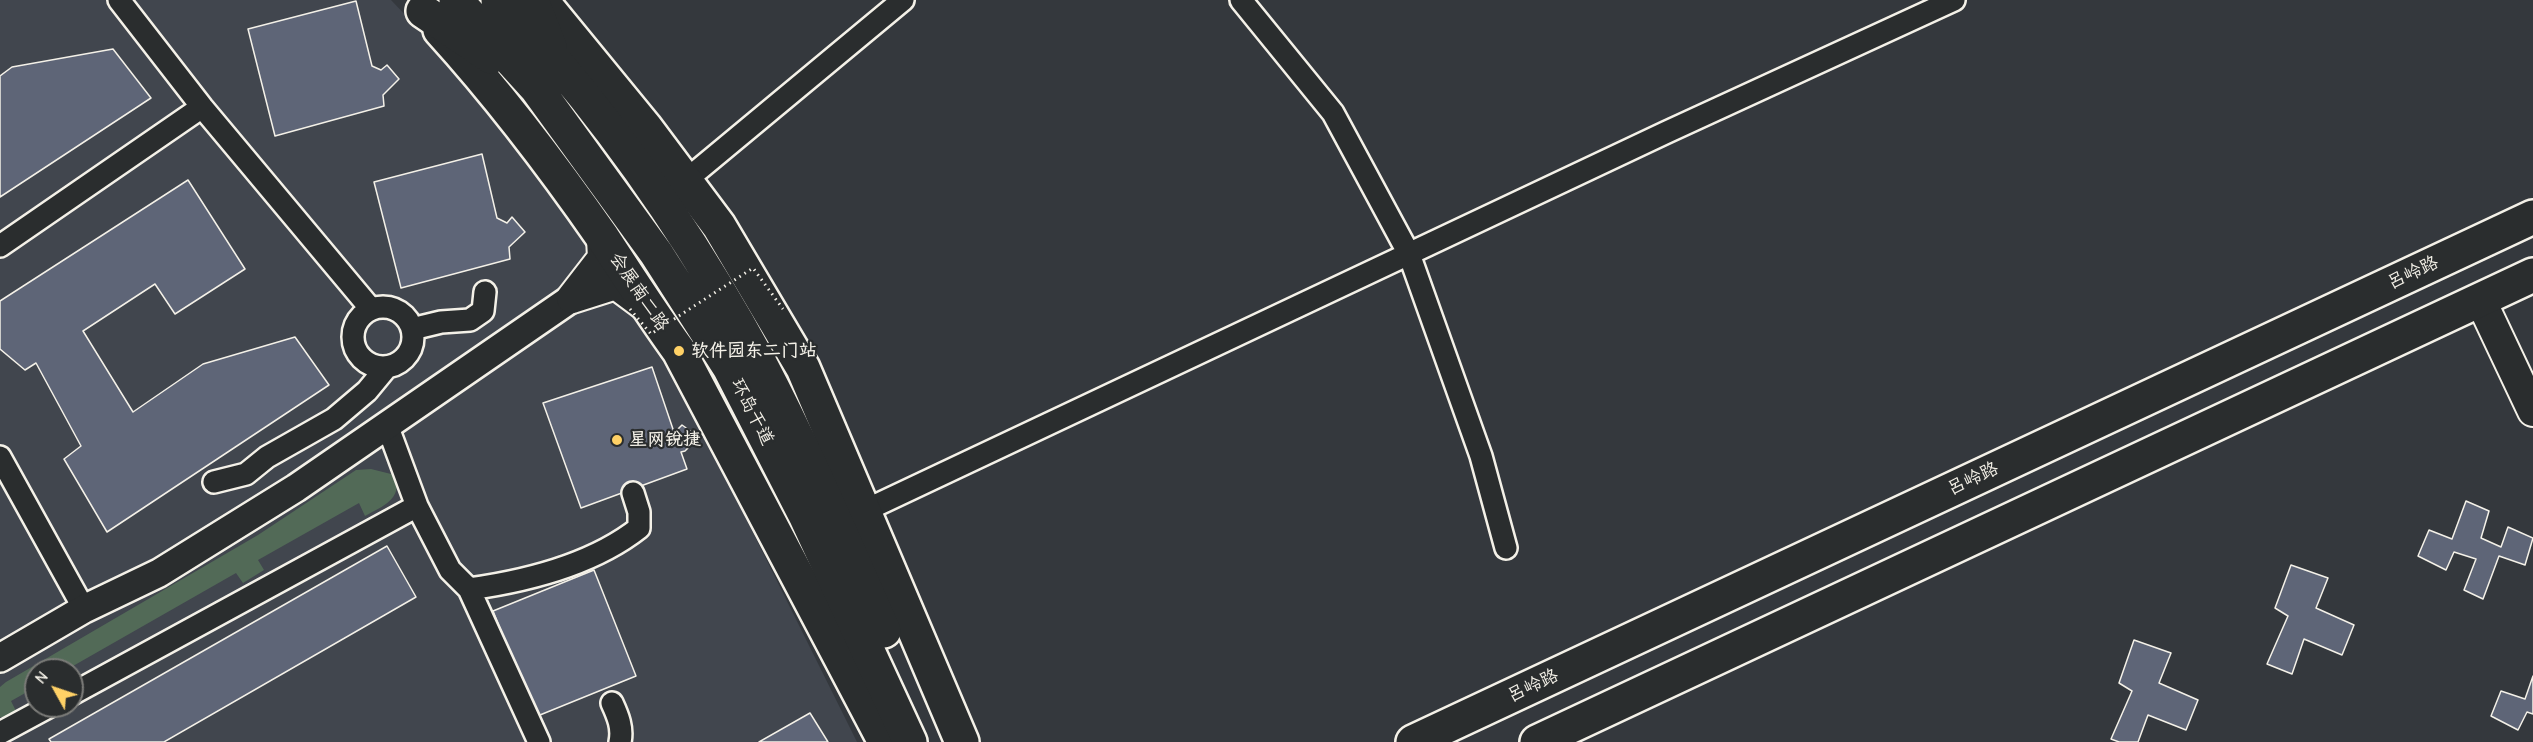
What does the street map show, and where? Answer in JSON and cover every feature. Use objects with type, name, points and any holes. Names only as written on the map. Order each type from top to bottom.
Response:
[{"type":"main road","name":"环岛干道","points":[[456,0],[537,89],[656,253],[817,510],[934,742]]},
{"type":"main road","name":"环岛干道","points":[[498,0],[556,63],[620,144],[683,234],[760,363],[910,742]]},
{"type":"main road","points":[[532,0],[556,63]]},
{"type":"main road","points":[[541,0],[645,127],[719,226],[803,368],[962,742]]},
{"type":"main road","points":[[418,5],[537,89]]},
{"type":"main road","name":"会展南二路","points":[[418,5],[487,82],[602,237],[639,308],[679,351],[885,742]]},
{"type":"main road","name":"吕岭路","points":[[1413,742],[2533,217]]},
{"type":"main road","points":[[572,298],[603,258],[602,237]]},
{"type":"main road","points":[[1542,741],[2533,275]]},
{"type":"main road","points":[[572,298],[616,284],[639,308]]},
{"type":"main road","points":[[2489,295],[2533,365]]},
{"type":"main road","points":[[2489,295],[2533,411]]},
{"type":"street","points":[[119,0],[202,107],[371,309]]},
{"type":"street","points":[[686,181],[903,0]]},
{"type":"street","points":[[1241,0],[1333,112],[1408,254],[1481,456],[1506,548]]},
{"type":"street","points":[[864,511],[1954,0]]},
{"type":"street","points":[[0,246],[202,107]]},
{"type":"street","points":[[412,329],[441,322],[470,320],[483,310],[485,292]]},
{"type":"street","points":[[0,657],[84,609],[159,573],[296,488],[572,298]]},
{"type":"street","points":[[214,482],[246,474],[267,457],[334,419],[367,391],[386,368],[402,361],[409,353],[413,343],[412,329],[408,320],[399,311],[382,306],[371,309],[360,316],[354,326],[353,345],[357,356],[369,365],[386,368]]},
{"type":"street","points":[[387,425],[417,506],[450,570],[468,589],[539,742]]},
{"type":"street","points":[[0,457],[84,609]]},
{"type":"street","points":[[468,589],[534,578],[621,542],[639,528],[639,512],[633,493]]},
{"type":"street","points":[[84,687],[417,506]]},
{"type":"street","points":[[612,703],[619,719],[622,734],[620,742]]},
{"type":"street","points":[[0,733],[28,718]]},
{"type":"path","points":[[639,308],[651,334],[753,268],[783,309]]},
{"type":"shaded area","points":[[0,0],[391,0],[475,88],[579,235],[684,394],[857,742],[0,742]]},
{"type":"green space","points":[[371,469],[395,475],[397,483],[394,496],[385,505],[365,516],[359,503],[258,560],[264,570],[243,583],[236,573],[84,660],[47,658],[258,535],[356,470]]},
{"type":"green space","points":[[24,672],[24,694],[11,701],[17,713],[9,717],[0,717],[0,687]]},
{"type":"building","points":[[356,1],[372,66],[381,70],[387,65],[399,79],[383,95],[384,106],[275,136],[248,29]]},
{"type":"building","points":[[113,49],[151,98],[0,197],[0,76],[12,67]]},
{"type":"building","points":[[482,154],[497,218],[507,223],[512,217],[525,232],[509,247],[510,259],[401,288],[374,182]]},
{"type":"building","points":[[188,180],[245,269],[175,314],[155,284],[83,331],[133,412],[203,364],[295,337],[329,385],[107,532],[64,459],[81,446],[36,363],[25,370],[0,349],[0,301]]},
{"type":"building","name":"星网锐捷","points":[[652,367],[678,444],[682,444],[677,430],[682,425],[699,437],[681,452],[687,469],[581,508],[543,403]]},
{"type":"building","points":[[2466,501],[2489,511],[2481,538],[2501,547],[2508,527],[2533,538],[2525,565],[2499,556],[2483,599],[2464,590],[2476,559],[2454,552],[2446,570],[2418,556],[2429,530],[2452,539]]},
{"type":"building","points":[[387,546],[416,597],[164,742],[51,742],[49,739]]},
{"type":"building","points":[[2291,565],[2328,578],[2316,608],[2354,625],[2342,655],[2304,639],[2292,674],[2267,664],[2288,616],[2275,608]]},
{"type":"building","points":[[594,570],[636,676],[535,717],[493,611]]},
{"type":"building","points":[[2134,640],[2171,653],[2159,683],[2198,700],[2186,730],[2148,715],[2138,742],[2119,742],[2111,739],[2132,691],[2119,683]]},
{"type":"building","points":[[2533,676],[2533,714],[2527,712],[2518,730],[2491,716],[2501,691],[2525,699]]},
{"type":"building","points":[[810,713],[828,742],[759,742]]},
{"type":"place","name":"软件园东二门站","points":[[679,351]]},
{"type":"place","name":"星网锐捷","points":[[617,440]]}]
